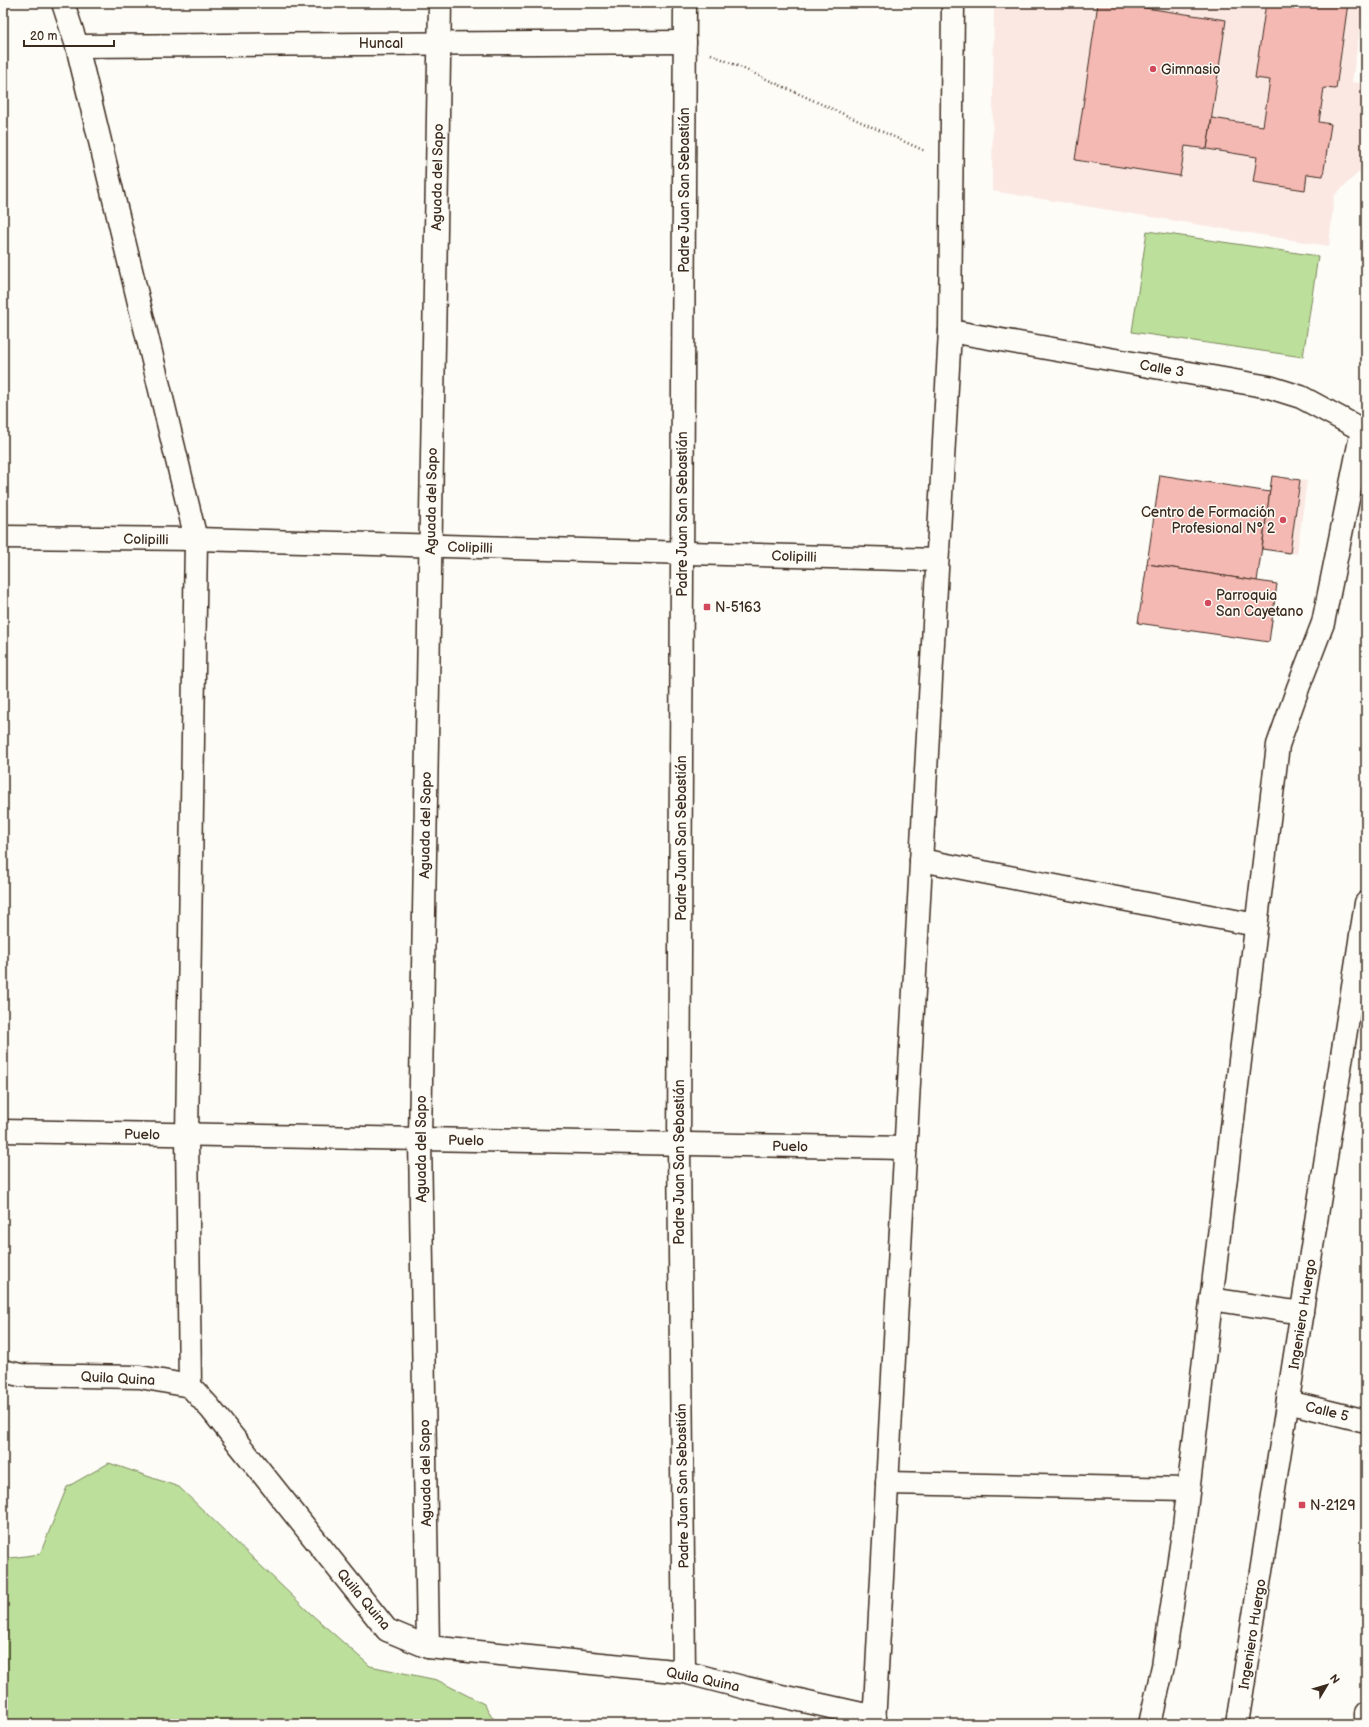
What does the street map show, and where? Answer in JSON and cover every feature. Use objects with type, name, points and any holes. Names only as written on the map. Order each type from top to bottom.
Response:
[{"type":"street","points":[[64,3],[78,46],[196,539],[187,1134],[190,1386]]},
{"type":"street","name":"Aguada del Sapo","points":[[428,1647],[420,1139],[440,3]]},
{"type":"street","name":"Padre Juan San Sebastián","points":[[684,1672],[679,1144],[685,3]]},
{"type":"street","points":[[874,1721],[950,331],[953,3]]},
{"type":"street","name":"Huncal","points":[[78,46],[685,42]]},
{"type":"street","name":"Calle 3","points":[[950,331],[1269,387],[1301,397],[1364,431]]},
{"type":"street","points":[[1150,1724],[1163,1666],[1188,1489],[1278,745],[1323,623],[1364,431]]},
{"type":"street","name":"Colipilli","points":[[3,537],[196,539],[937,560]]},
{"type":"street","points":[[921,860],[1256,925]]},
{"type":"street","name":"Ingeniero Huergo","points":[[1237,1724],[1366,903]]},
{"type":"street","name":"Puelo","points":[[3,1131],[905,1148]]},
{"type":"street","points":[[1211,1299],[1302,1313]]},
{"type":"street","name":"Quila Quina","points":[[3,1371],[20,1375],[140,1377],[190,1386],[210,1408],[387,1630],[428,1647],[684,1672],[874,1721]]},
{"type":"street","name":"Calle 5","points":[[1288,1402],[1366,1421]]},
{"type":"street","points":[[887,1483],[1188,1489]]},
{"type":"path","points":[[685,42],[951,162]]},
{"type":"shaded area","points":[[994,3],[1364,3],[1352,82],[1366,84],[1366,173],[1359,172],[1334,196],[1329,246],[992,191]]},
{"type":"shaded area","name":"Centro de Formación Profesional N° 2","points":[[1272,476],[1307,481],[1297,554],[1262,549]]},
{"type":"green space","points":[[1147,231],[1318,256],[1303,357],[1132,332]]},
{"type":"green space","points":[[109,1463],[179,1487],[311,1614],[370,1666],[437,1680],[484,1704],[497,1724],[3,1724],[3,1559],[40,1554],[67,1487]]},
{"type":"building","name":"Gimnasio","points":[[1098,3],[1112,3],[1226,20],[1207,149],[1185,146],[1180,176],[1075,160]]},
{"type":"building","points":[[1266,3],[1348,3],[1336,89],[1324,88],[1319,122],[1331,124],[1323,176],[1307,174],[1305,190],[1253,182],[1257,157],[1207,149],[1212,118],[1263,126],[1270,80],[1255,78]]},
{"type":"building","points":[[1160,475],[1270,492],[1257,581],[1147,564]]},
{"type":"building","name":"Centro de Formación Profesional N° 2","points":[[1272,476],[1300,480],[1290,553],[1262,549]]},
{"type":"building","name":"Parroquia San Cayetano","points":[[1147,564],[1277,584],[1269,642],[1138,623]]},
{"type":"place","name":"Gimnasio","points":[[1153,69]]},
{"type":"place","name":"Centro de Formación Profesional N° 2","points":[[1283,520]]},
{"type":"place","name":"Parroquia San Cayetano","points":[[1208,603]]},
{"type":"place","name":"N-5163","points":[[707,607]]},
{"type":"place","name":"N-2129","points":[[1302,1505]]}]
